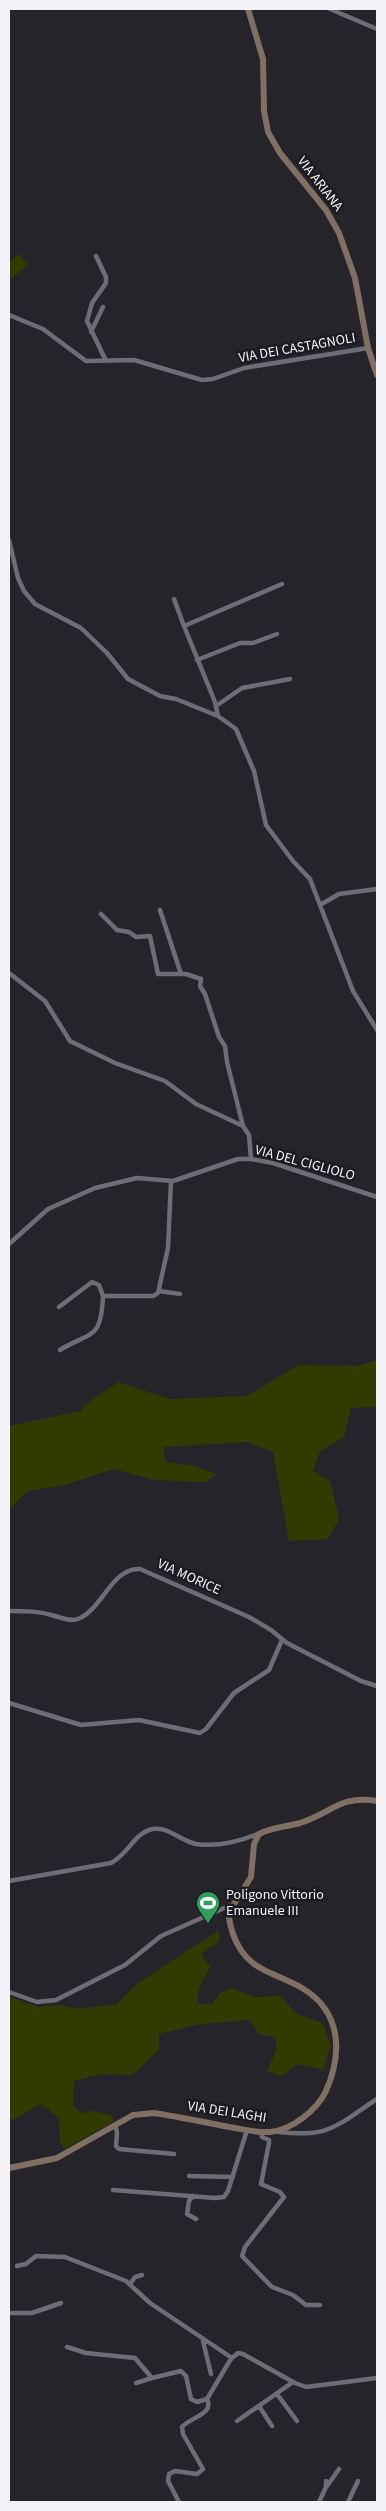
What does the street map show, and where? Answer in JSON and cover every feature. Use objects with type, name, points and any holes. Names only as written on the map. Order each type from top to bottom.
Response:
[{"type":"main road","name":"VIA ARIANA","points":[[248,9],[263,59],[264,108],[268,132],[283,157],[324,208],[339,233],[355,278],[368,348],[377,375]]},
{"type":"main road","points":[[231,1905],[251,1877],[254,1844],[257,1836],[262,1832],[302,1822],[346,1801],[377,1801]]},
{"type":"main road","name":"VIA DEI LAGHI","points":[[9,2168],[60,2156],[135,2114],[147,2112],[247,2130],[276,2131],[305,2115],[324,2095],[334,2064],[336,2035],[328,2013],[316,1999],[299,1987],[264,1972],[243,1954],[234,1937],[228,1917],[231,1905]]},
{"type":"street","points":[[330,9],[377,28]]},
{"type":"street","points":[[96,256],[107,281],[104,289],[90,306],[87,323],[106,361]]},
{"type":"street","points":[[91,332],[103,306]]},
{"type":"street","name":"VIA DEI CASTAGNOLI","points":[[9,315],[45,330],[85,361],[134,360],[204,380],[244,368],[368,348]]},
{"type":"street","points":[[9,540],[18,578],[24,591],[35,604],[81,628],[107,653],[128,679],[160,696],[177,700],[218,716],[232,724],[240,736],[254,771],[267,826],[295,863],[308,876],[355,994],[377,1030]]},
{"type":"street","points":[[184,626],[282,584]]},
{"type":"street","points":[[174,599],[216,706],[218,716]]},
{"type":"street","points":[[197,660],[241,642],[251,643],[276,634]]},
{"type":"street","points":[[216,706],[242,688],[290,679]]},
{"type":"street","points":[[320,905],[342,893],[377,889]]},
{"type":"street","points":[[160,910],[181,974]]},
{"type":"street","points":[[101,914],[116,930],[129,932],[136,937],[150,936],[158,974],[192,975],[201,980],[200,986],[205,994],[219,1037],[226,1046],[227,1064],[243,1126],[249,1136],[251,1159]]},
{"type":"street","points":[[9,973],[45,1000],[70,1041],[128,1068],[167,1082],[196,1104],[243,1126]]},
{"type":"street","name":"VIA DEL CIGLIOLO","points":[[9,1244],[48,1210],[95,1188],[143,1177],[171,1181],[231,1160],[251,1159],[342,1184],[377,1197]]},
{"type":"street","points":[[103,1296],[154,1296],[159,1291],[168,1246],[171,1181]]},
{"type":"street","points":[[59,1307],[91,1283],[99,1285],[103,1296],[100,1317],[95,1332],[88,1338],[60,1350]]},
{"type":"street","points":[[159,1291],[180,1294]]},
{"type":"street","name":"VIA MORICE","points":[[9,1611],[38,1612],[68,1620],[77,1619],[86,1614],[125,1572],[138,1568],[249,1617],[273,1631],[282,1640]]},
{"type":"street","points":[[9,1703],[79,1724],[136,1720],[200,1733],[206,1729],[236,1692],[269,1670],[282,1640],[361,1681],[377,1686]]},
{"type":"street","points":[[9,1881],[111,1863],[127,1852],[142,1834],[154,1829],[167,1831],[187,1841],[204,1844],[241,1840],[262,1832]]},
{"type":"street","points":[[9,1992],[37,2002],[56,2000],[121,1967],[165,1934],[231,1905]]},
{"type":"street","points":[[276,2131],[306,2135],[323,2132],[377,2099]]},
{"type":"street","points":[[115,2125],[118,2133],[116,2146],[119,2149],[174,2154]]},
{"type":"street","points":[[113,2190],[224,2197],[247,2130]]},
{"type":"street","points":[[262,2132],[262,2137],[269,2140],[270,2143],[260,2184],[280,2192],[284,2197],[245,2247],[242,2256],[274,2288],[292,2294],[306,2305],[320,2305]]},
{"type":"street","points":[[189,2176],[232,2177]]},
{"type":"street","points":[[193,2196],[189,2201],[187,2214],[196,2219]]},
{"type":"street","points":[[17,2266],[26,2264],[38,2255],[62,2256],[130,2284],[148,2301],[230,2360]]},
{"type":"street","points":[[130,2284],[135,2277],[142,2275]]},
{"type":"street","points":[[9,2313],[32,2313],[61,2303]]},
{"type":"street","points":[[203,2341],[211,2374]]},
{"type":"street","points":[[67,2346],[86,2353],[135,2358],[152,2378]]},
{"type":"street","points":[[136,2383],[181,2371],[185,2375],[191,2399],[197,2402],[207,2399],[230,2360],[238,2353],[293,2382],[311,2387],[377,2378]]},
{"type":"street","points":[[237,2421],[293,2382]]},
{"type":"street","points":[[277,2394],[297,2421]]},
{"type":"street","points":[[179,2502],[168,2481],[168,2475],[172,2471],[195,2474],[202,2471],[202,2464],[182,2429],[184,2424],[207,2410],[209,2404],[207,2399]]},
{"type":"street","points":[[259,2406],[272,2426]]},
{"type":"street","points":[[319,2502],[326,2484],[339,2469]]},
{"type":"street","points":[[348,2502],[358,2481]]},
{"type":"green space","points":[[19,254],[28,265],[9,280],[9,262]]},
{"type":"green space","points":[[377,1360],[377,1407],[351,1408],[344,1437],[320,1451],[313,1471],[330,1481],[339,1519],[328,1539],[289,1541],[273,1452],[248,1442],[163,1447],[166,1462],[194,1466],[217,1474],[206,1482],[155,1480],[114,1469],[65,1485],[28,1491],[9,1509],[9,1426],[80,1411],[85,1405],[118,1382],[170,1399],[247,1396],[299,1365],[355,1366]]},
{"type":"green space","points":[[219,1930],[219,1941],[201,1954],[210,1967],[199,1988],[197,2004],[212,2004],[219,1994],[230,1988],[257,1997],[281,1996],[296,2014],[323,2023],[331,2046],[323,2070],[298,2064],[282,2076],[267,2071],[276,2051],[276,2037],[259,2034],[250,2020],[200,2024],[159,2034],[159,2050],[132,2075],[103,2074],[74,2081],[73,2105],[81,2113],[95,2111],[112,2116],[114,2121],[65,2149],[60,2141],[59,2118],[41,2104],[13,2120],[9,2118],[9,1997],[39,2007],[61,2005],[79,2009],[117,2004],[137,1984]]},
{"type":"place","name":"Poligono Vittorio Emanuele III","points":[[208,1924]]}]
